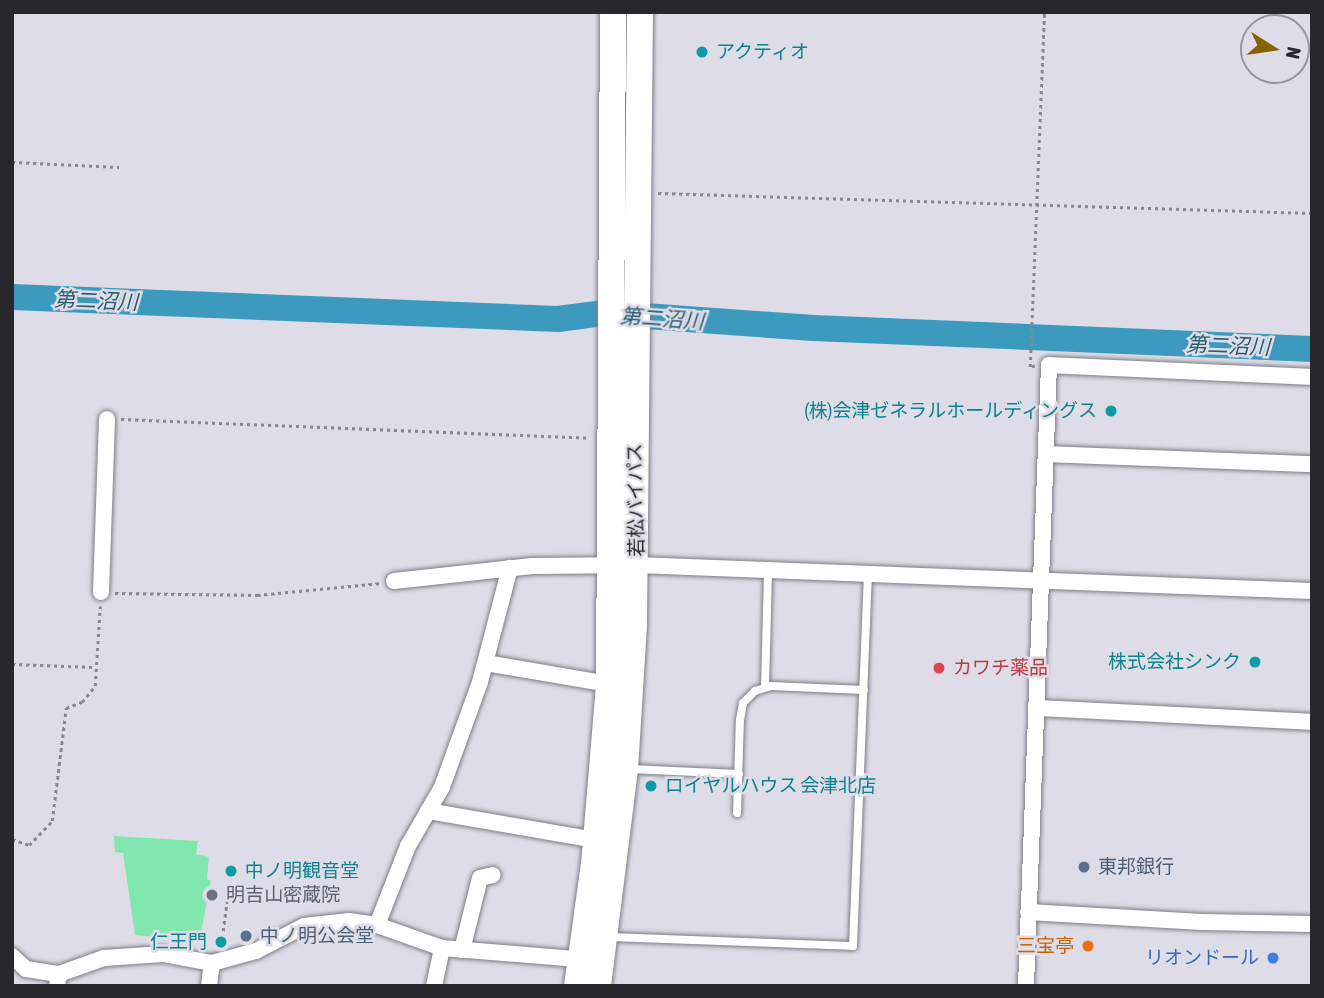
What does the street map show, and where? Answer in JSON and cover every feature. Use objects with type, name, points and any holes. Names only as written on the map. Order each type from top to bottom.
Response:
[{"type":"highway","name":"若松バイパス","points":[[577,986],[597,961],[625,769],[624,289],[613,12]]},
{"type":"highway","name":"若松バイパス","points":[[624,289],[638,192],[640,12]]},
{"type":"highway","name":"若松バイパス","points":[[597,961],[596,840],[609,684],[624,565],[611,439],[624,341]]},
{"type":"street","points":[[1026,986],[1049,365],[1312,377]]},
{"type":"street","points":[[101,592],[107,419]]},
{"type":"street","points":[[1046,454],[1312,464]]},
{"type":"street","points":[[394,581],[510,568],[624,565],[1042,584],[1312,591]]},
{"type":"street","points":[[377,925],[408,846],[443,787],[486,663],[510,568]]},
{"type":"street","points":[[486,663],[609,684]]},
{"type":"street","points":[[1037,708],[1312,722]]},
{"type":"street","points":[[428,811],[596,840]]},
{"type":"street","points":[[462,950],[480,878],[493,875]]},
{"type":"street","points":[[1028,912],[1202,922],[1312,923]]},
{"type":"street","points":[[12,956],[26,969],[58,980],[78,964],[136,954],[215,961],[256,951],[304,926],[349,921],[377,925],[442,948],[597,961]]},
{"type":"street","points":[[433,986],[442,948]]},
{"type":"street","points":[[209,986],[215,961]]},
{"type":"lane","points":[[765,687],[768,571]]},
{"type":"lane","points":[[597,961],[853,946],[868,575]]},
{"type":"lane","points":[[737,813],[743,703],[765,687],[864,690]]},
{"type":"lane","points":[[625,769],[739,774]]},
{"type":"path","points":[[1030,343],[1044,12]]},
{"type":"path","points":[[12,162],[119,167]]},
{"type":"path","points":[[638,192],[1312,213]]},
{"type":"path","points":[[107,419],[611,439]]},
{"type":"path","points":[[12,839],[29,845],[52,821],[66,708],[91,694],[101,592],[257,595],[394,581]]},
{"type":"path","points":[[12,664],[94,667]]},
{"type":"path","points":[[215,961],[228,893]]},
{"type":"green space","points":[[114,836],[198,841],[196,854],[209,857],[207,879],[211,881],[199,942],[135,935],[123,853],[115,852]]},
{"type":"waterway","name":"第二沼川","points":[[12,297],[558,319],[603,313],[813,328],[1312,349]]},
{"type":"place","name":"アクティオ","points":[[702,52]]},
{"type":"place","name":"(株)会津ゼネラルホールディングス","points":[[1111,411]]},
{"type":"place","name":"株式会社シンク","points":[[1255,662]]},
{"type":"place","name":"カワチ薬品","points":[[939,668]]},
{"type":"place","name":"ロイヤルハウス 会津北店","points":[[651,786]]},
{"type":"place","name":"東邦銀行","points":[[1084,867]]},
{"type":"place","name":"中ノ明観音堂","points":[[231,871]]},
{"type":"place","name":"明吉山密蔵院","points":[[212,895]]},
{"type":"place","name":"中ノ明公会堂","points":[[246,936]]},
{"type":"place","name":"仁王門","points":[[221,942]]},
{"type":"place","name":"三宝亭","points":[[1088,946]]},
{"type":"place","name":"リオンドール","points":[[1273,958]]}]
